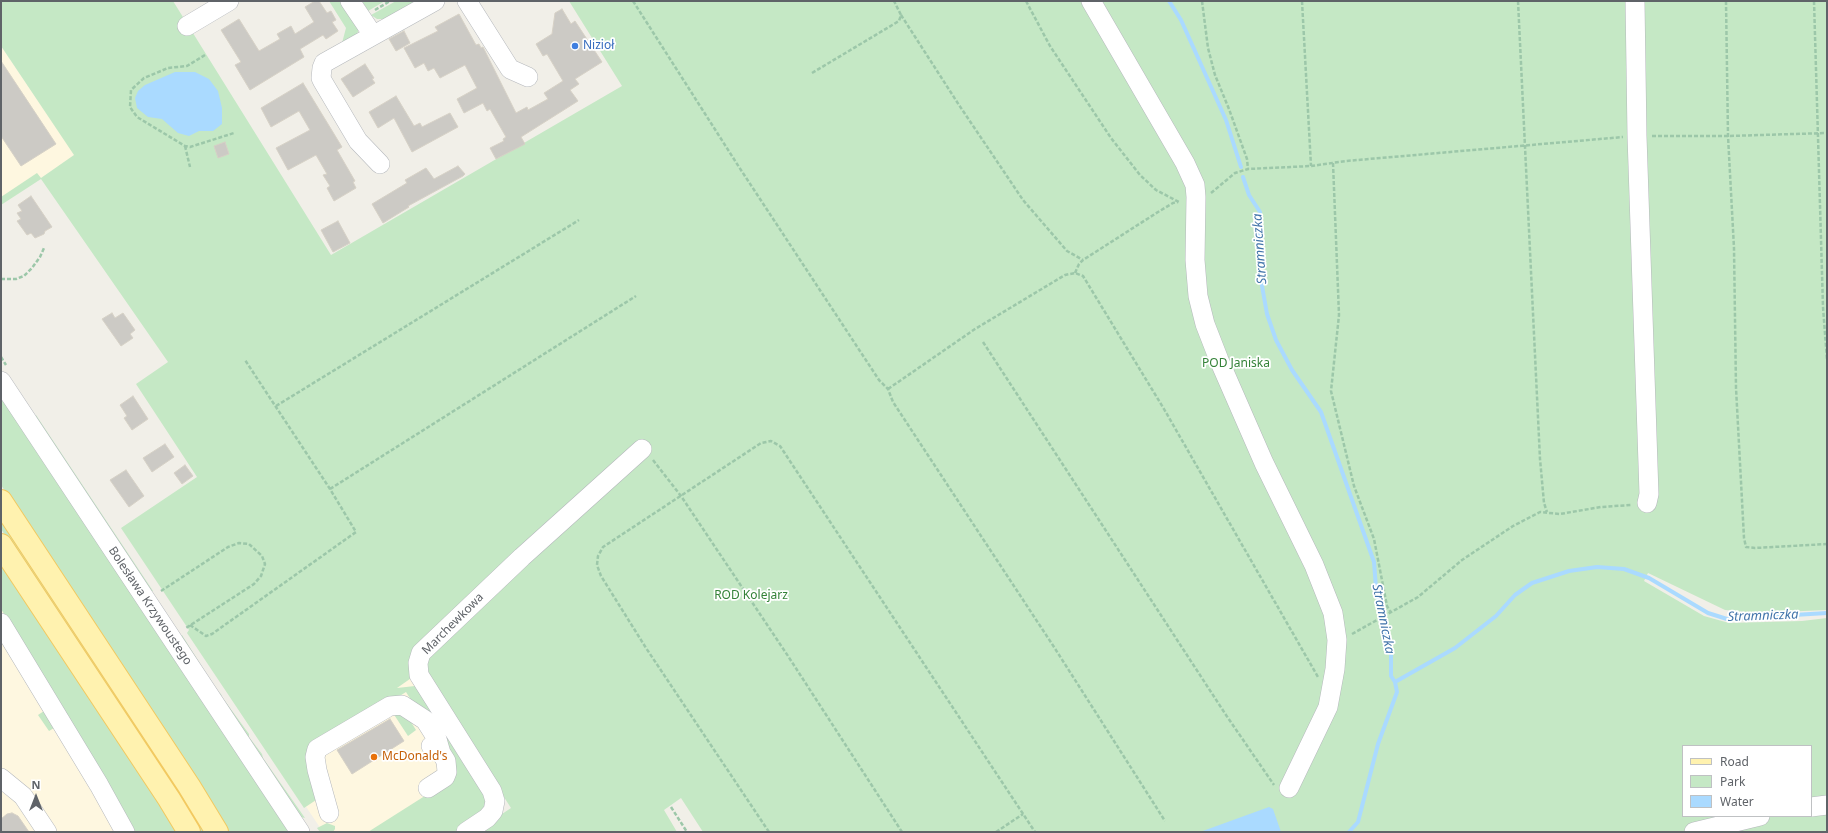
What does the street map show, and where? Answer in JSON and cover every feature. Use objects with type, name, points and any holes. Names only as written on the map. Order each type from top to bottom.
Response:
[{"type":"main road","points":[[1,501],[176,766],[217,832]]},
{"type":"main road","points":[[1,545],[169,799],[188,832]]},
{"type":"street","points":[[187,26],[230,1]]},
{"type":"street","points":[[350,1],[373,35]]},
{"type":"street","points":[[380,164],[358,141],[321,78],[322,68],[324,63],[434,1]]},
{"type":"street","points":[[467,1],[510,69],[528,77]]},
{"type":"street","points":[[1091,1],[1185,163],[1195,185],[1190,200],[1198,296],[1205,324],[1261,456],[1314,565],[1333,614],[1337,640],[1335,669],[1328,707],[1289,788]]},
{"type":"street","points":[[1635,1],[1637,136],[1649,494],[1647,503]]},
{"type":"street","name":"Bolesława Krzywoustego","points":[[1,381],[300,832]]},
{"type":"street","name":"Marchewkowa","points":[[466,832],[487,818],[493,811],[495,801],[492,791],[419,675],[418,663],[421,653],[522,557],[642,449]]},
{"type":"street","points":[[1,623],[99,785],[125,832]]},
{"type":"street","points":[[329,813],[317,770],[315,757],[317,749],[390,706],[402,705],[425,720],[437,739],[440,753],[448,766],[447,772],[444,777],[428,788]]},
{"type":"street","points":[[1,778],[23,796],[47,832]]},
{"type":"street","points":[[1812,807],[1827,805]]},
{"type":"street","points":[[1694,832],[1756,817]]},
{"type":"path","points":[[374,11],[390,1]]},
{"type":"path","points":[[633,1],[743,174],[879,380],[888,389],[893,402],[1054,647],[1165,821]]},
{"type":"path","points":[[894,1],[901,15],[959,105],[1023,200],[1067,251],[1082,260]]},
{"type":"path","points":[[1026,1],[1050,46],[1116,144],[1140,175],[1156,190],[1190,200]]},
{"type":"path","points":[[1202,1],[1208,48],[1215,75],[1242,145],[1248,169]]},
{"type":"path","points":[[1302,1],[1311,166]]},
{"type":"path","points":[[1518,1],[1540,459],[1544,504],[1547,512]]},
{"type":"path","points":[[1726,1],[1728,136],[1734,248],[1736,388],[1744,538],[1746,547],[1755,548],[1827,544]]},
{"type":"path","points":[[1814,1],[1823,307],[1827,360]]},
{"type":"path","points":[[812,73],[899,21],[901,15]]},
{"type":"path","points":[[205,55],[186,66],[168,68],[144,78],[134,86],[129,94],[130,107],[137,116],[185,146],[190,147],[234,133]]},
{"type":"path","points":[[1075,273],[1078,264],[1082,260],[1158,212],[1173,203],[1190,200],[1210,193],[1235,173],[1248,169],[1311,166],[1637,136],[1728,136],[1827,133]]},
{"type":"path","points":[[185,146],[190,167]]},
{"type":"path","points":[[1333,163],[1339,315],[1331,391],[1354,486],[1374,539],[1387,606],[1391,613]]},
{"type":"path","points":[[276,406],[579,220]]},
{"type":"path","points":[[1,279],[16,279],[24,276],[40,257],[44,248]]},
{"type":"path","points":[[888,389],[975,329],[1065,275],[1075,273],[1083,276],[1168,416],[1317,675],[1324,685],[1331,688]]},
{"type":"path","points":[[330,489],[636,296]]},
{"type":"path","points":[[983,342],[1270,780],[1277,790],[1284,793],[1289,788]]},
{"type":"path","points":[[190,625],[206,636],[212,634],[356,532],[330,489],[245,360]]},
{"type":"path","points":[[769,832],[646,648],[602,576],[597,565],[598,556],[603,547],[761,443],[771,441],[780,446],[1035,832]]},
{"type":"path","points":[[642,449],[658,465],[681,496],[788,656],[902,832]]},
{"type":"path","points":[[1337,640],[1352,634],[1386,616],[1418,597],[1462,560],[1513,526],[1540,512],[1560,514],[1601,507],[1639,505],[1647,503]]},
{"type":"path","points":[[161,591],[228,547],[239,543],[249,544],[262,556],[265,564],[261,576],[254,584],[186,628]]},
{"type":"path","points":[[670,807],[687,832]]},
{"type":"path","points":[[996,832],[1023,814]]},
{"type":"shaded area","points":[[1,46],[75,155],[1,205]]},
{"type":"shaded area","points":[[1,594],[160,832],[1,832]]},
{"type":"shaded area","name":"McDonald's","points":[[414,676],[489,799],[450,832],[323,832],[276,762]]},
{"type":"green space","points":[[1,1],[173,1],[331,255],[622,86],[569,1],[1827,1],[1827,610],[1757,613],[1725,610],[1648,573],[1644,581],[1704,616],[1729,623],[1802,621],[1827,618],[1827,832],[703,832],[681,798],[664,810],[677,832],[475,832],[511,808],[422,670],[427,656],[524,564],[652,451],[644,441],[574,502],[422,644],[416,655],[415,663],[417,674],[397,688],[415,686],[425,695],[489,799],[490,807],[488,812],[456,832],[368,832],[450,780],[453,773],[453,766],[443,749],[441,738],[426,715],[416,708],[406,692],[357,723],[345,725],[310,747],[306,757],[319,798],[304,808],[187,633],[189,630],[121,528],[197,477],[136,384],[168,362],[41,179],[1,205],[1,197],[37,173],[41,178],[74,155],[1,46]]},
{"type":"green space","points":[[329,1],[342,1],[358,29],[358,32],[353,40],[314,61],[342,43],[346,28]]},
{"type":"green space","points":[[362,1],[385,1],[368,11]]},
{"type":"green space","points":[[396,1],[417,1],[384,19],[377,19],[371,15]]},
{"type":"green space","points":[[1,392],[292,832],[227,832],[196,780],[1,485]]},
{"type":"green space","points":[[36,415],[153,591],[148,591],[35,420]]},
{"type":"green space","points":[[1,516],[207,832],[198,832],[107,689],[1,529]]},
{"type":"green space","points":[[1,560],[179,832],[132,832],[1,609]]},
{"type":"green space","points":[[182,635],[218,692],[221,694],[249,734],[249,737],[262,754],[263,758],[305,818],[301,817],[180,639]]},
{"type":"green space","points":[[391,710],[404,711],[416,730],[408,736]]},
{"type":"green space","points":[[44,711],[54,728],[49,731],[38,715]]},
{"type":"green space","points":[[327,823],[335,826],[333,832],[320,832],[317,828]]},
{"type":"water","points":[[175,72],[195,72],[209,79],[218,91],[222,108],[222,124],[213,131],[199,131],[189,136],[178,133],[162,119],[148,117],[137,108],[135,98],[138,91],[145,85]]},
{"type":"water","points":[[1269,807],[1273,809],[1281,832],[1200,832]]},
{"type":"building","points":[[315,1],[319,1],[327,13],[331,11],[336,20],[332,22],[338,31],[326,39],[323,35],[300,49],[304,57],[250,90],[235,65],[241,62],[221,30],[239,19],[259,51],[280,39],[277,34],[291,26],[295,34],[314,22],[305,7]]},
{"type":"building","points":[[562,9],[571,24],[575,21],[602,62],[575,79],[579,84],[570,90],[578,101],[521,137],[525,144],[496,159],[490,148],[504,141],[503,139],[506,137],[490,109],[487,111],[483,103],[464,113],[457,99],[477,88],[465,65],[440,78],[434,68],[428,71],[424,63],[415,68],[404,48],[438,31],[435,27],[459,14],[476,45],[479,44],[481,48],[483,47],[516,113],[527,107],[528,110],[548,99],[544,93],[563,81],[547,54],[543,56],[536,44],[552,34],[555,13]]},
{"type":"building","points":[[404,31],[410,43],[396,51],[389,39]]},
{"type":"building","points":[[1,61],[56,144],[21,166],[1,136]]},
{"type":"building","points":[[365,64],[374,78],[372,79],[375,83],[353,97],[341,79]]},
{"type":"building","points":[[303,83],[342,147],[337,150],[355,181],[353,182],[356,188],[334,201],[327,188],[330,186],[323,175],[327,174],[316,155],[288,170],[276,148],[310,130],[299,111],[271,127],[261,108]]},
{"type":"building","points":[[396,96],[414,126],[420,123],[422,127],[450,113],[458,127],[412,152],[394,118],[378,128],[369,112]]},
{"type":"building","points":[[225,142],[229,154],[218,158],[214,146]]},
{"type":"building","points":[[458,166],[465,174],[463,176],[408,206],[409,207],[383,223],[372,204],[407,183],[405,180],[426,168],[434,179]]},
{"type":"building","points":[[31,196],[52,227],[45,231],[44,234],[35,238],[31,233],[27,235],[17,221],[21,219],[17,213],[22,211],[18,205]]},
{"type":"building","points":[[338,221],[350,243],[333,252],[321,230]]},
{"type":"building","points":[[112,313],[115,318],[123,313],[135,330],[130,334],[133,338],[121,346],[102,319]]},
{"type":"building","points":[[133,396],[148,419],[132,430],[124,418],[127,416],[120,405]]},
{"type":"building","points":[[165,444],[174,457],[152,472],[143,458]]},
{"type":"building","points":[[185,465],[193,476],[182,484],[174,473]]},
{"type":"building","points":[[126,470],[144,496],[129,507],[110,480]]},
{"type":"building","points":[[390,719],[404,741],[352,774],[337,750]]},
{"type":"building","points":[[12,813],[18,816],[29,832],[1,832],[1,819],[7,814]]},
{"type":"waterway","name":"Stramniczka","points":[[1169,1],[1181,20],[1226,120],[1241,167]]},
{"type":"waterway","name":"Stramniczka","points":[[1243,177],[1249,195],[1260,212],[1259,269],[1267,314],[1276,340],[1292,370],[1321,412],[1374,562],[1376,588],[1384,628],[1391,648],[1391,676],[1395,682],[1397,692],[1378,744],[1358,822],[1349,832]]},
{"type":"waterway","name":"Stramniczka","points":[[1395,682],[1455,648],[1496,616],[1515,595],[1532,583],[1569,571],[1597,567],[1624,569],[1649,578],[1708,613],[1727,619],[1827,613]]},
{"type":"place","name":"Nizioł","points":[[575,46]]},
{"type":"place","name":"McDonald's","points":[[374,757]]},
{"type":"park label","name":"POD Janiska","points":[[1236,364]]},
{"type":"park label","name":"ROD Kolejarz","points":[[751,596]]}]
